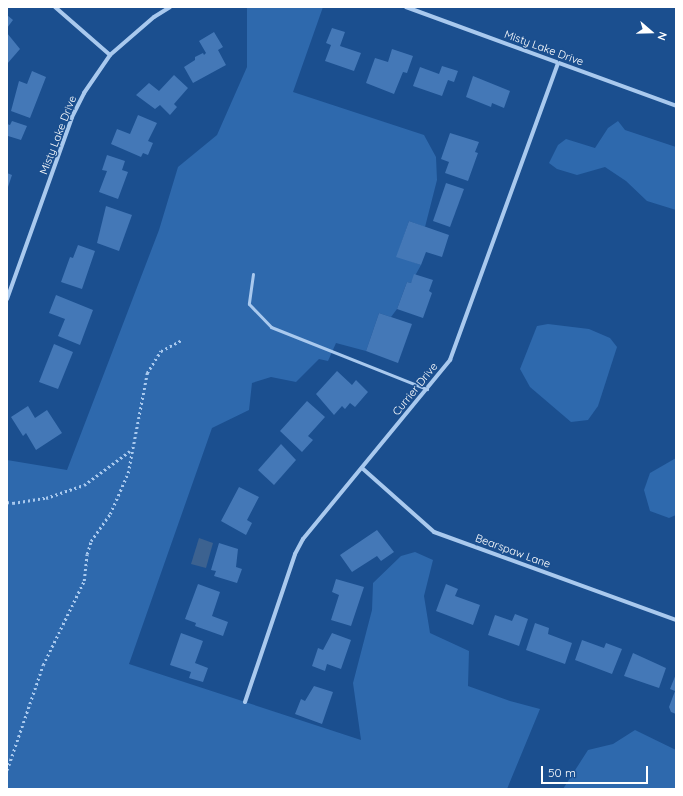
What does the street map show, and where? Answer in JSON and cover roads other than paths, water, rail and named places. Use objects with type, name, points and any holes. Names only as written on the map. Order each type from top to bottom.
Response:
[{"type":"street","points":[[56,7],[110,55]]},
{"type":"street","name":"Misty Lake Drive","points":[[7,299],[72,117],[92,78],[110,55],[154,17],[170,7]]},
{"type":"street","name":"Misty Lake Drive","points":[[406,7],[676,106]]},
{"type":"street","name":"Currier Drive","points":[[245,702],[295,554],[312,525],[362,468],[450,360],[558,63]]},
{"type":"street","name":"Bearspaw Lane","points":[[362,468],[434,532],[676,620]]},
{"type":"lane","points":[[253,274],[249,304],[271,327],[427,389]]}]
